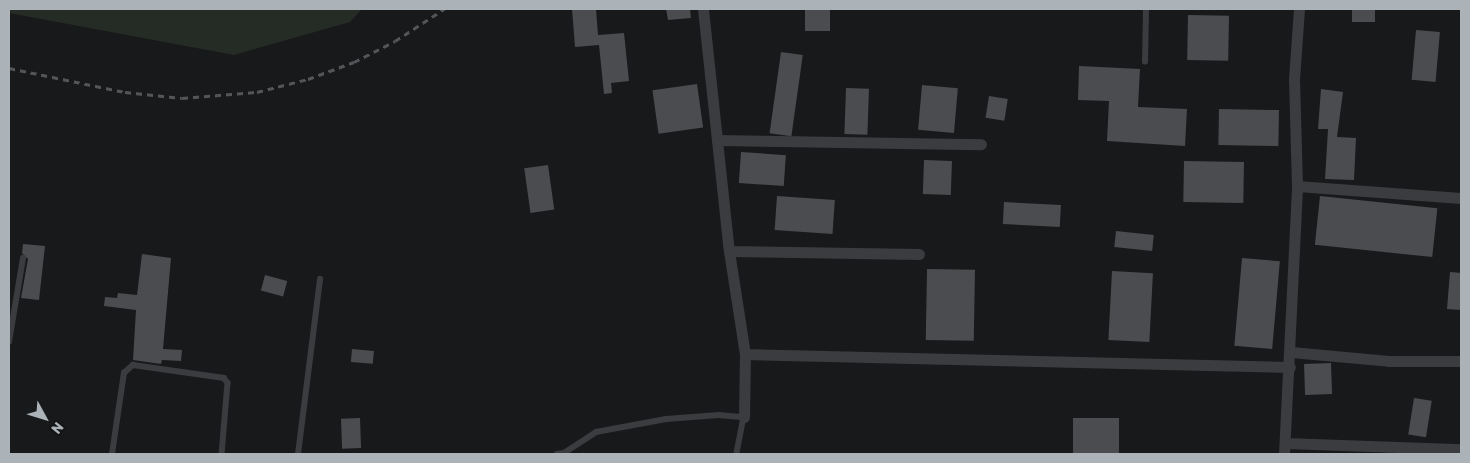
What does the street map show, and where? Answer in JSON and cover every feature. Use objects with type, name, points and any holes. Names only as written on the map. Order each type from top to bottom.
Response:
[{"type":"street","points":[[703,9],[729,252],[745,354],[744,417]]},
{"type":"street","points":[[1299,9],[1294,79],[1297,186],[1291,352],[1284,449],[1461,450]]},
{"type":"street","points":[[717,140],[981,144]]},
{"type":"street","points":[[1297,186],[1461,198]]},
{"type":"street","points":[[729,252],[919,254]]},
{"type":"street","points":[[1291,352],[1389,361],[1461,361]]},
{"type":"street","points":[[745,354],[1290,366]]},
{"type":"lane","points":[[1145,62],[1146,9]]},
{"type":"lane","points":[[9,342],[23,258]]},
{"type":"lane","points":[[298,454],[320,279]]},
{"type":"lane","points":[[112,454],[124,373],[133,366],[224,378],[228,383],[222,454]]},
{"type":"lane","points":[[557,454],[564,453],[596,432],[666,419],[719,415],[744,417],[737,454]]},
{"type":"shaded area","points":[[9,9],[362,9],[350,22],[234,55],[9,13]]},
{"type":"building","points":[[572,9],[596,9],[598,35],[624,33],[629,81],[611,83],[612,93],[604,94],[599,45],[575,47]]},
{"type":"building","points":[[666,9],[690,9],[691,18],[668,20]]},
{"type":"building","points":[[805,9],[830,9],[830,31],[805,31]]},
{"type":"building","points":[[1352,9],[1375,9],[1375,22],[1352,22]]},
{"type":"building","points":[[1188,15],[1229,16],[1228,61],[1187,60]]},
{"type":"building","points":[[1416,30],[1440,32],[1436,82],[1412,80]]},
{"type":"building","points":[[781,52],[803,55],[791,136],[770,133]]},
{"type":"building","points":[[1079,66],[1140,69],[1138,107],[1187,109],[1185,146],[1107,141],[1109,101],[1078,100]]},
{"type":"building","points":[[697,84],[703,128],[659,134],[652,90]]},
{"type":"building","points":[[922,85],[958,88],[954,133],[918,130]]},
{"type":"building","points":[[846,88],[869,89],[867,135],[844,134]]},
{"type":"building","points":[[1321,89],[1343,92],[1337,137],[1356,138],[1354,180],[1325,179],[1328,129],[1318,129]]},
{"type":"building","points":[[989,96],[1008,99],[1004,121],[986,118]]},
{"type":"building","points":[[1219,109],[1279,110],[1278,146],[1218,145]]},
{"type":"building","points":[[741,152],[786,155],[784,186],[739,183]]},
{"type":"building","points":[[924,160],[952,161],[951,195],[923,194]]},
{"type":"building","points":[[1184,161],[1244,162],[1243,203],[1183,202]]},
{"type":"building","points":[[548,165],[554,210],[530,213],[524,168]]},
{"type":"building","points":[[777,196],[835,200],[832,234],[775,230]]},
{"type":"building","points":[[1320,196],[1437,208],[1432,257],[1315,245]]},
{"type":"building","points":[[1004,202],[1061,205],[1060,227],[1003,224]]},
{"type":"building","points":[[1116,231],[1154,235],[1152,251],[1114,247]]},
{"type":"building","points":[[23,244],[45,246],[39,300],[21,298],[28,259],[22,253]]},
{"type":"building","points":[[142,254],[171,258],[163,349],[182,350],[181,361],[162,360],[161,364],[133,360],[136,310],[104,306],[105,297],[117,298],[118,293],[137,295]]},
{"type":"building","points":[[1242,258],[1280,261],[1272,349],[1234,346]]},
{"type":"building","points":[[927,269],[975,270],[974,341],[926,340]]},
{"type":"building","points":[[1112,271],[1153,273],[1149,342],[1108,340]]},
{"type":"building","points":[[1450,272],[1461,273],[1461,310],[1447,309]]},
{"type":"building","points":[[265,275],[287,281],[283,296],[261,290]]},
{"type":"building","points":[[352,349],[374,351],[373,364],[351,362]]},
{"type":"building","points":[[1331,363],[1332,394],[1305,395],[1304,364]]},
{"type":"building","points":[[1414,398],[1432,401],[1426,437],[1408,435]]},
{"type":"building","points":[[360,418],[361,448],[342,449],[341,419]]},
{"type":"building","points":[[1073,418],[1119,418],[1119,454],[1073,454]]},
{"type":"railway","points":[[9,68],[125,92],[182,98],[257,92],[308,79],[354,62],[395,41],[444,9]]}]
